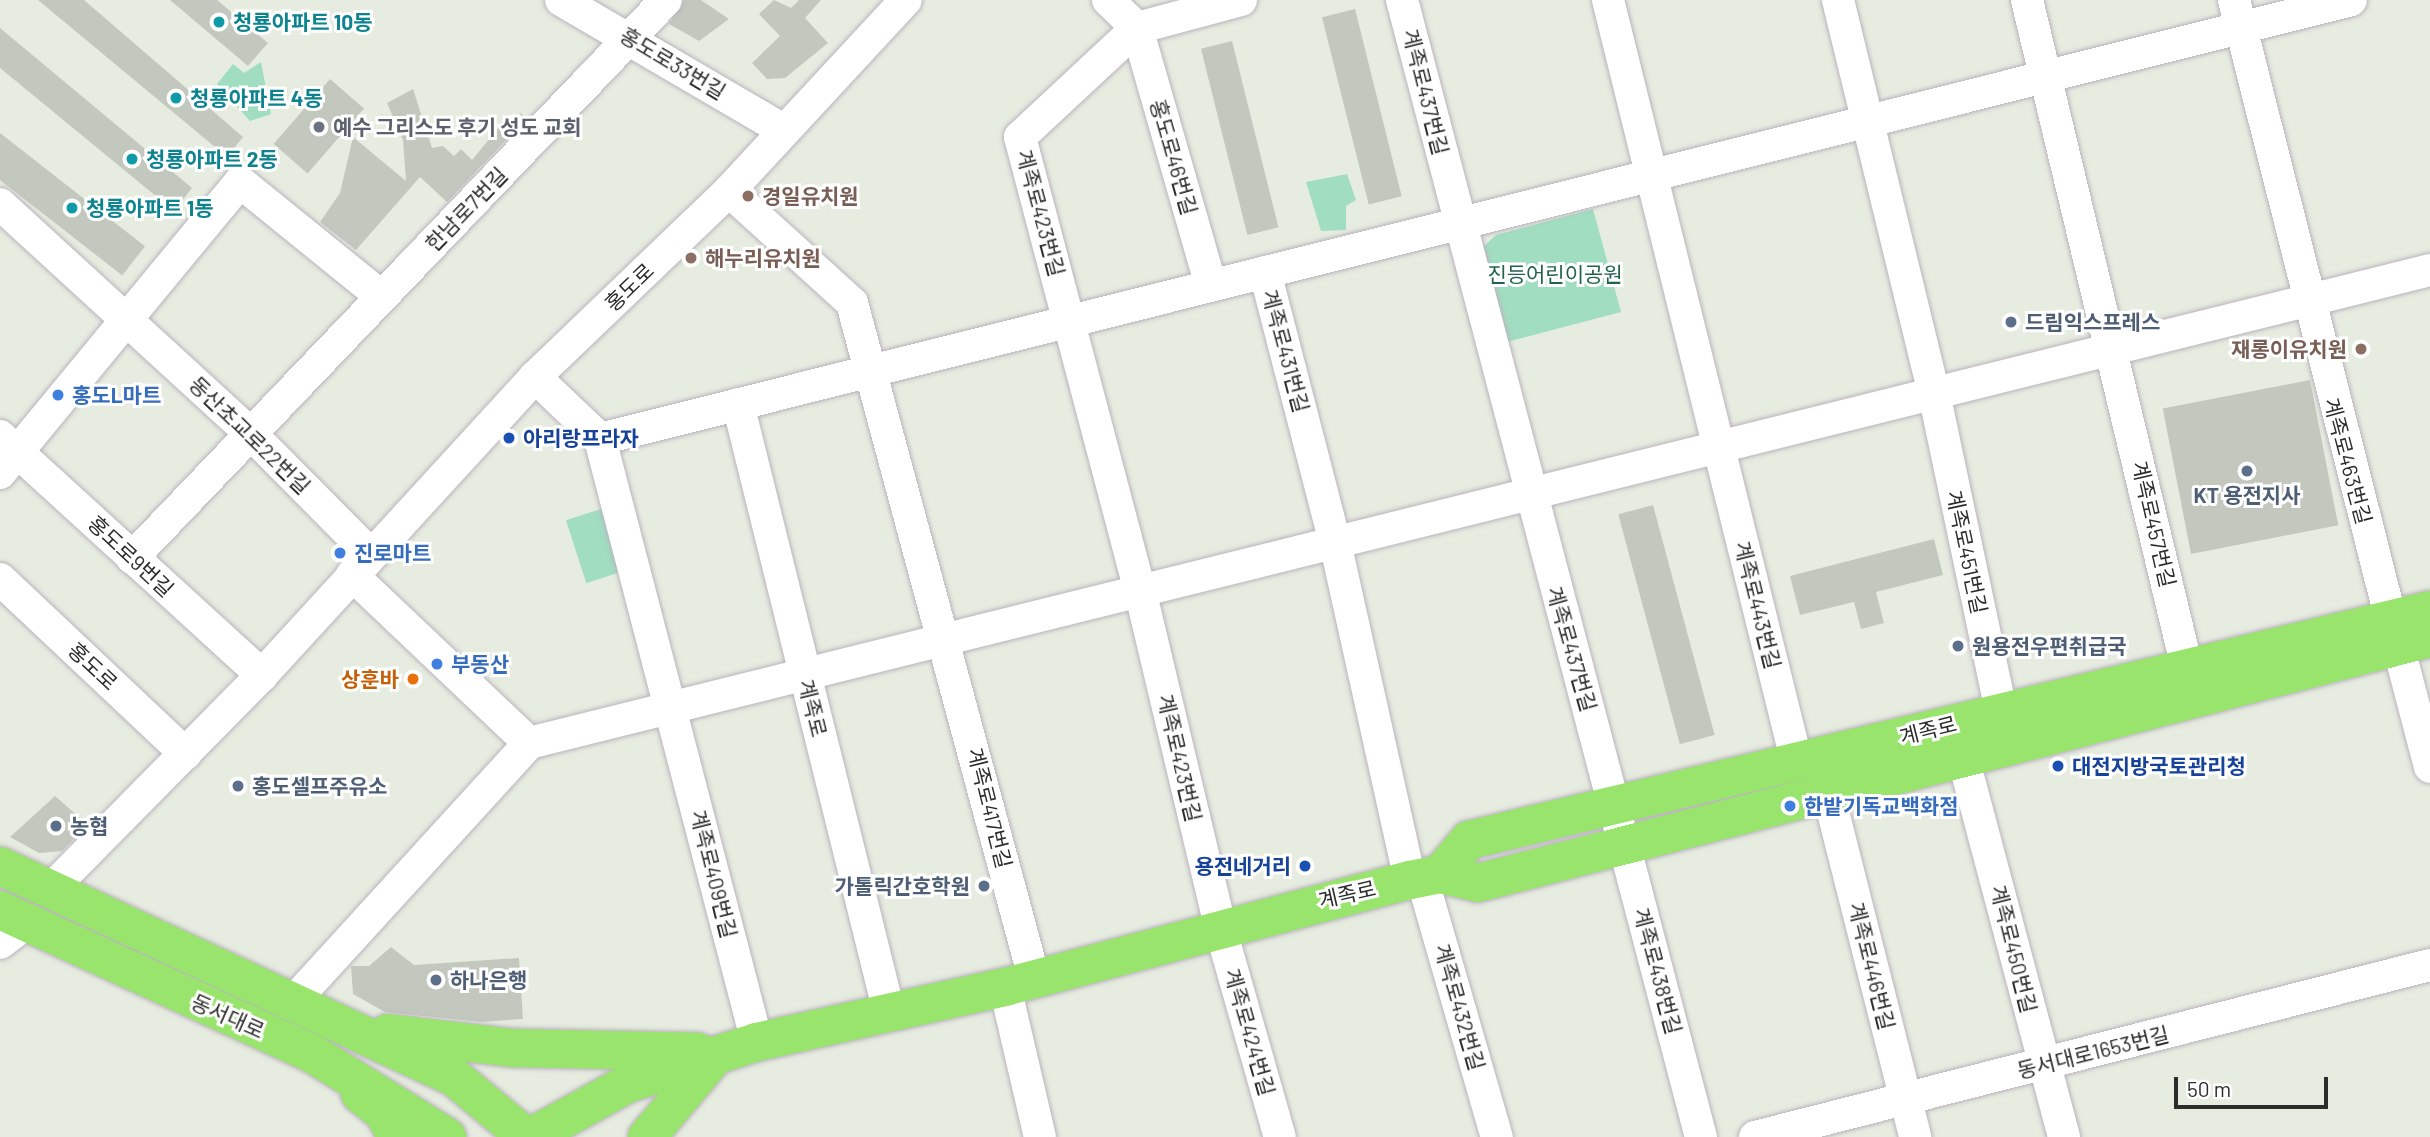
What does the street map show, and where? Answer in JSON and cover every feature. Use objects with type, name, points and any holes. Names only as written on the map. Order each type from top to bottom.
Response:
[{"type":"main road","name":"계족로","points":[[1424,877],[1469,840],[2001,712],[2191,683],[2406,634],[2430,610]]},
{"type":"main road","name":"계족로","points":[[531,1137],[627,1084],[757,1042],[1019,982],[1220,927],[1424,877],[1478,883],[1829,796],[1964,761],[2191,683]]},
{"type":"main road","name":"동서대로","points":[[0,866],[454,1077],[526,1137]]},
{"type":"main road","name":"동서대로","points":[[9,925],[313,1054],[447,1137]]},
{"type":"main road","points":[[336,1023],[514,1048],[717,1053]]},
{"type":"main road","points":[[647,1137],[717,1053]]},
{"type":"main road","points":[[313,1054],[384,1113],[397,1137]]},
{"type":"street","name":"홍도로33번길","points":[[561,0],[633,37],[782,129]]},
{"type":"street","name":"한남로7번길","points":[[132,558],[666,0]]},
{"type":"street","name":"홍도로","points":[[50,890],[261,676],[535,377],[729,191],[782,129],[906,0]]},
{"type":"street","points":[[1108,0],[1137,28],[1241,0]]},
{"type":"street","name":"계족로437번길","points":[[1402,0],[1527,494],[1616,805]]},
{"type":"street","name":"계족로443번길","points":[[1608,0],[1655,175],[1797,763]]},
{"type":"street","name":"계족로451번길","points":[[1838,0],[1865,122],[1934,393],[2001,712]]},
{"type":"street","name":"계족로457번길","points":[[2027,0],[2113,349],[2191,683]]},
{"type":"street","points":[[1459,224],[2046,76],[2238,14],[2351,0]]},
{"type":"street","name":"계족로463번길","points":[[2238,14],[2306,301],[2406,634],[2430,767]]},
{"type":"street","name":"홍도로46번길","points":[[1137,28],[1211,286]]},
{"type":"street","name":"계족로423번길","points":[[1137,28],[1020,136],[1140,590],[1220,927]]},
{"type":"street","points":[[6,454],[128,318],[240,182],[381,296]]},
{"type":"street","name":"계족로417번길","points":[[729,191],[852,303],[946,638],[1019,982],[1040,1137]]},
{"type":"street","name":"동산초교로22번길","points":[[4,216],[128,318],[251,434],[362,565]]},
{"type":"street","name":"계족로431번길","points":[[1424,877],[1265,272],[1459,224]]},
{"type":"street","points":[[362,565],[529,743],[2430,270]]},
{"type":"street","points":[[535,377],[600,439],[1265,272]]},
{"type":"street","name":"계족로","points":[[738,404],[890,1012]]},
{"type":"street","name":"계족로409번길","points":[[600,439],[757,1042]]},
{"type":"street","name":"홍도로9번길","points":[[6,454],[132,558],[261,676]]},
{"type":"street","name":"홍도로","points":[[0,579],[186,754]]},
{"type":"street","name":"동서대로","points":[[292,1003],[529,743]]},
{"type":"street","name":"계족로450번길","points":[[1964,761],[2064,1137]]},
{"type":"street","name":"계족로446번길","points":[[1829,796],[1915,1137]]},
{"type":"street","name":"계족로438번길","points":[[1616,805],[1701,1137]]},
{"type":"street","name":"계족로432번길","points":[[1424,877],[1497,1137]]},
{"type":"street","name":"계족로424번길","points":[[1220,927],[1280,1137]]},
{"type":"street","name":"동서대로1653번길","points":[[1755,1137],[2430,965]]},
{"type":"green space","points":[[261,62],[271,114],[250,121],[217,84],[233,64],[244,73]]},
{"type":"green space","points":[[1347,174],[1356,200],[1346,206],[1346,230],[1321,231],[1306,182]]},
{"type":"green space","name":"진등어린이공원","points":[[1593,209],[1621,312],[1499,344],[1475,254],[1496,235]]},
{"type":"green space","points":[[604,508],[624,571],[586,583],[566,520]]},
{"type":"building","name":"청룡아파트 4동","points":[[38,0],[84,0],[243,137],[227,157]]},
{"type":"building","name":"청룡아파트 10동","points":[[170,0],[217,0],[268,43],[248,66]]},
{"type":"building","points":[[684,0],[701,0],[729,19],[699,41],[669,24]]},
{"type":"building","points":[[774,0],[791,8],[799,0],[821,0],[805,18],[828,43],[785,78],[767,79],[752,63],[780,36],[759,14]]},
{"type":"building","points":[[1355,9],[1402,196],[1369,204],[1322,17]]},
{"type":"building","points":[[0,28],[192,188],[174,211],[0,68]]},
{"type":"building","points":[[1232,41],[1278,227],[1247,235],[1201,49]]},
{"type":"building","name":"예수 그리스도 후기 성도 교회","points":[[330,79],[364,109],[308,173],[274,144]]},
{"type":"building","points":[[413,89],[432,148],[443,146],[454,156],[461,149],[472,160],[505,120],[521,113],[526,119],[447,202],[420,177],[356,250],[320,222],[340,193],[353,137],[406,181],[403,140],[387,103]]},
{"type":"building","name":"청룡아파트 1동","points":[[0,133],[145,246],[122,275],[0,180]]},
{"type":"building","points":[[2310,380],[2338,525],[2191,554],[2163,409]]},
{"type":"building","points":[[1653,505],[1715,735],[1680,744],[1618,514]]},
{"type":"building","points":[[1934,539],[1943,575],[1876,592],[1884,623],[1861,629],[1854,602],[1800,615],[1790,576]]},
{"type":"building","name":"농협","points":[[55,796],[88,825],[62,851],[39,853],[10,837]]},
{"type":"building","name":"하나은행","points":[[391,947],[414,965],[519,958],[523,1019],[482,1022],[385,1012],[353,994],[351,966],[369,966]]},
{"type":"place","name":"청룡아파트 10동","points":[[219,22]]},
{"type":"place","name":"청룡아파트 4동","points":[[176,98]]},
{"type":"place","name":"예수 그리스도 후기 성도 교회","points":[[319,127]]},
{"type":"place","name":"청룡아파트 2동","points":[[132,159]]},
{"type":"place","name":"경일유치원","points":[[748,196]]},
{"type":"place","name":"청룡아파트 1동","points":[[72,208]]},
{"type":"place","name":"해누리유치원","points":[[691,258]]},
{"type":"place","name":"드림익스프레스","points":[[2011,322]]},
{"type":"place","name":"재롱이유치원","points":[[2361,349]]},
{"type":"place","name":"홍도L마트","points":[[58,395]]},
{"type":"place","name":"아리랑프라자","points":[[509,438]]},
{"type":"place","name":"KT 용전지사","points":[[2247,471]]},
{"type":"place","name":"진로마트","points":[[340,553]]},
{"type":"place","name":"원용전우편취급국","points":[[1958,646]]},
{"type":"place","name":"부동산","points":[[437,664]]},
{"type":"place","name":"상훈바","points":[[413,679]]},
{"type":"place","name":"대전지방국토관리청","points":[[2058,766]]},
{"type":"place","name":"홍도셀프주유소","points":[[238,786]]},
{"type":"place","name":"한밭기독교백화점","points":[[1790,806]]},
{"type":"place","name":"농협","points":[[56,826]]},
{"type":"place","name":"용전네거리","points":[[1305,866]]},
{"type":"place","name":"가톨릭간호학원","points":[[984,886]]},
{"type":"place","name":"하나은행","points":[[436,980]]}]
